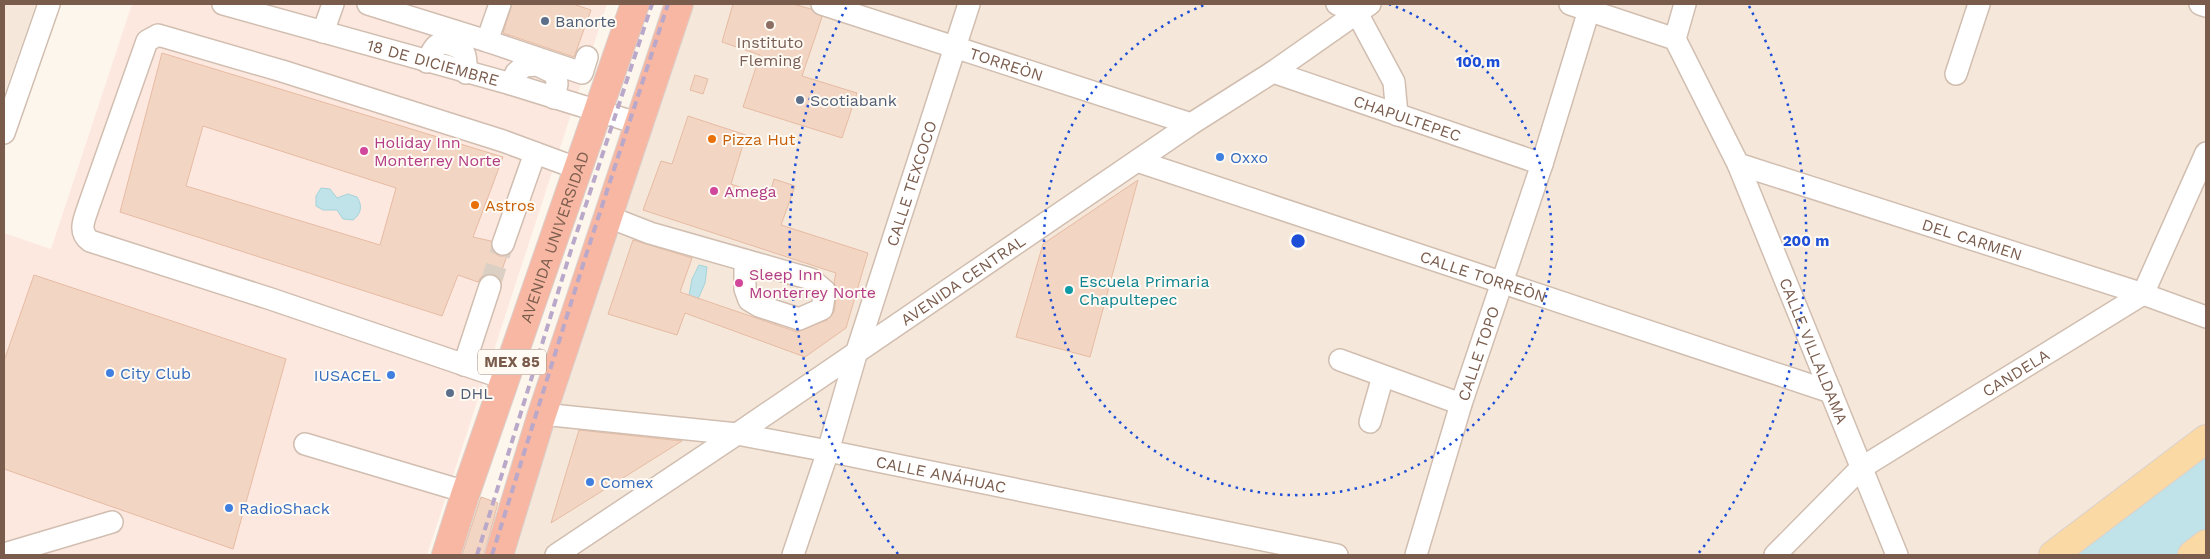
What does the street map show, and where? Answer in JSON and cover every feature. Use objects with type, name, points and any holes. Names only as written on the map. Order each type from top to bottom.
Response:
[{"type":"highway","name":"AVENIDA UNIVERSIDAD","points":[[446,555],[466,492],[635,4]]},
{"type":"highway","name":"MEX 85","points":[[499,555],[542,414],[679,4]]},
{"type":"main road","points":[[2053,555],[2206,439]]},
{"type":"main road","points":[[2192,555],[2206,544]]},
{"type":"street","points":[[4,132],[10,98],[49,4]]},
{"type":"street","name":"18 DE DICIEMBRE","points":[[223,4],[466,73],[512,84],[640,124]]},
{"type":"street","points":[[323,32],[333,4]]},
{"type":"street","points":[[368,4],[488,41],[582,73],[587,56]]},
{"type":"street","points":[[488,41],[500,4]]},
{"type":"street","name":"TORREÒN","points":[[822,4],[1192,124]]},
{"type":"street","name":"CALLE TEXCOCO","points":[[793,555],[828,451],[857,351],[970,4]]},
{"type":"street","points":[[1337,4],[1363,8],[1394,82],[1397,114]]},
{"type":"street","points":[[1580,7],[1675,38],[1685,4]]},
{"type":"street","points":[[1956,74],[1979,4]]},
{"type":"street","points":[[2200,4],[2206,6]]},
{"type":"street","name":"CALLE TOPO","points":[[1416,555],[1461,404],[1542,164],[1580,7]]},
{"type":"street","name":"AVENIDA CENTRAL","points":[[556,555],[1137,161],[1273,72],[1363,8]]},
{"type":"street","points":[[506,379],[271,299],[90,241],[83,233],[82,228],[89,205],[148,40],[158,35],[282,71],[579,169]]},
{"type":"street","name":"CALLE VILLALDAMA","points":[[1675,38],[1738,164],[1897,555]]},
{"type":"street","name":"CHAPULTEPEC","points":[[1273,72],[1542,164]]},
{"type":"street","points":[[503,244],[535,153]]},
{"type":"street","points":[[2143,294],[2206,153]]},
{"type":"street","name":"CALLE TORREÒN","points":[[1137,161],[1831,392]]},
{"type":"street","name":"DEL CARMEN","points":[[1738,164],[2143,294],[2206,317]]},
{"type":"street","points":[[608,217],[650,233],[745,260]]},
{"type":"street","points":[[464,365],[490,286]]},
{"type":"street","name":"CANDELA","points":[[1775,555],[1861,468],[2143,294]]},
{"type":"street","points":[[1340,360],[1461,404]]},
{"type":"street","points":[[1370,422],[1383,376]]},
{"type":"street","name":"CALLE ANÁHUAC","points":[[542,414],[736,434],[1337,555]]},
{"type":"street","points":[[305,444],[466,492]]},
{"type":"street","points":[[4,554],[112,522]]},
{"type":"shaded area","points":[[4,4],[36,4],[4,95]]},
{"type":"shaded area","points":[[132,4],[607,4],[427,555],[4,555],[4,233],[51,249]]},
{"type":"shaded area","points":[[690,4],[2206,4],[2206,461],[2091,555],[503,555]]},
{"type":"water","points":[[321,188],[330,189],[337,198],[348,194],[357,197],[360,207],[358,215],[353,220],[343,219],[337,210],[323,210],[316,206],[316,196]]},
{"type":"water","points":[[699,265],[707,267],[705,283],[698,299],[689,296],[692,279]]},
{"type":"water","points":[[2206,439],[2206,544],[2192,555],[2053,555]]},
{"type":"building","name":"Banorte","points":[[512,4],[573,4],[591,10],[574,57],[503,33]]},
{"type":"building","points":[[733,4],[793,4],[811,9],[822,17],[802,76],[857,93],[842,138],[743,107],[760,55],[722,42]]},
{"type":"building","points":[[162,53],[503,157],[473,237],[491,241],[494,252],[499,256],[507,256],[499,278],[494,274],[488,274],[482,276],[478,282],[458,275],[442,316],[120,212]],"holes":[[[203,126],[396,188],[380,245],[186,186]]]},
{"type":"building","points":[[695,75],[708,79],[703,94],[690,90]]},
{"type":"building","points":[[688,116],[746,135],[731,184],[769,197],[774,179],[795,186],[781,225],[868,253],[846,328],[805,357],[685,313],[677,335],[608,314],[633,240],[692,258],[680,292],[797,332],[827,320],[834,312],[837,293],[834,282],[836,273],[643,210],[661,161],[672,164]]},
{"type":"building","name":"Escuela Primaria Chapultepec","points":[[1138,180],[1090,357],[1016,337],[1043,244]]},
{"type":"building","points":[[34,275],[286,359],[233,549],[4,469],[4,361]]},
{"type":"building","name":"Comex","points":[[579,430],[682,441],[551,523]]},
{"type":"building","points":[[481,497],[498,503],[484,555],[462,555]]},
{"type":"tunnel","points":[[490,286],[503,244]]},
{"type":"railway","points":[[477,555],[572,247],[652,4]]},
{"type":"railway","points":[[492,555],[587,252],[668,4]]},
{"type":"place","name":"Banorte","points":[[545,21]]},
{"type":"place","name":"Instituto Fleming","points":[[770,25]]},
{"type":"place","name":"Scotiabank","points":[[800,100]]},
{"type":"place","name":"Pizza Hut","points":[[712,139]]},
{"type":"place","name":"Holiday Inn Monterrey Norte","points":[[364,151]]},
{"type":"place","name":"Oxxo","points":[[1220,157]]},
{"type":"place","name":"Amega","points":[[714,191]]},
{"type":"place","name":"Astros","points":[[475,205]]},
{"type":"place","name":"Sleep Inn Monterrey Norte","points":[[739,283]]},
{"type":"place","name":"Escuela Primaria Chapultepec","points":[[1069,290]]},
{"type":"place","name":"City Club","points":[[110,373]]},
{"type":"place","name":"IUSACEL","points":[[391,375]]},
{"type":"place","name":"DHL","points":[[450,393]]},
{"type":"place","name":"Comex","points":[[590,482]]},
{"type":"place","name":"RadioShack","points":[[229,508]]}]
